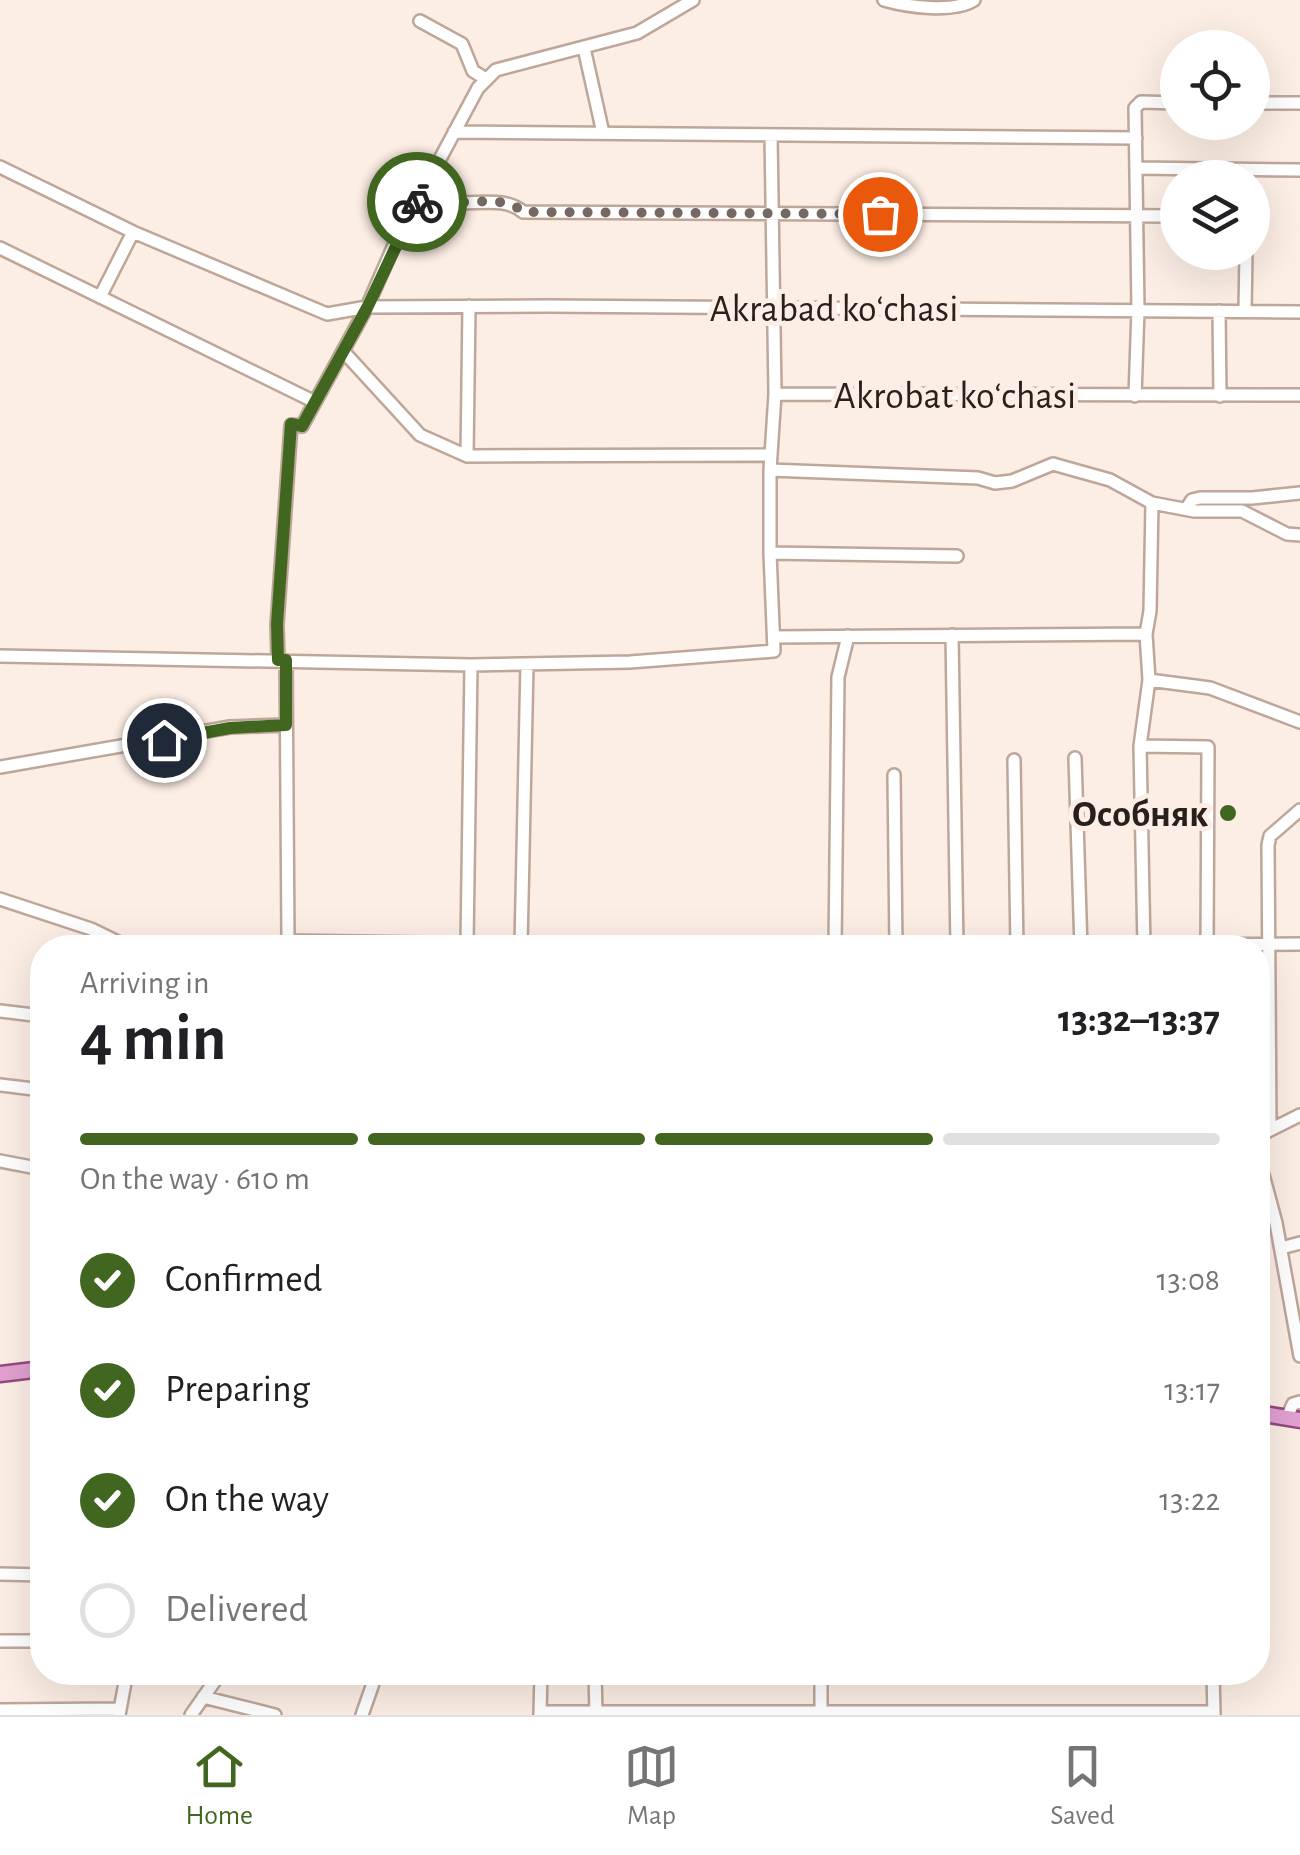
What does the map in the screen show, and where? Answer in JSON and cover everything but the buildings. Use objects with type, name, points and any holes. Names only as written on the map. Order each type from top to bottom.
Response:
[{"type":"main road","points":[[0,1374],[30,1370]]},
{"type":"street","points":[[288,935],[286,725],[277,624],[291,424],[302,426],[367,308],[478,88],[496,70],[638,33],[693,0]]},
{"type":"street","points":[[884,0],[964,6],[974,0]]},
{"type":"street","points":[[420,22],[462,44],[472,72],[486,80]]},
{"type":"street","points":[[584,48],[604,134]]},
{"type":"street","points":[[1136,396],[1136,103],[1160,102]]},
{"type":"street","points":[[1270,102],[1300,103]]},
{"type":"street","points":[[454,132],[1136,138]]},
{"type":"street","points":[[0,656],[472,665],[630,662],[774,650],[770,470],[776,394],[771,135]]},
{"type":"street","points":[[0,167],[133,232],[327,314],[354,332]]},
{"type":"street","points":[[1136,168],[1300,170]]},
{"type":"street","points":[[422,193],[438,202],[508,203],[523,212],[1160,216]]},
{"type":"street","points":[[100,297],[133,232]]},
{"type":"street","points":[[0,248],[315,402]]},
{"type":"street","points":[[1245,312],[1246,270]]},
{"type":"street","points":[[467,456],[469,306]]},
{"type":"street","name":"Akrabad koʻchasi","points":[[327,314],[367,308],[469,306],[1300,312]]},
{"type":"street","points":[[1219,311],[1220,396]]},
{"type":"street","points":[[343,351],[420,435],[467,456],[771,455]]},
{"type":"street","name":"Akrobat koʻchasi","points":[[776,394],[1300,394]]},
{"type":"street","points":[[770,470],[978,478],[995,483],[1012,481],[1053,464],[1110,480],[1152,503],[1242,511],[1287,534],[1300,535]]},
{"type":"street","points":[[1186,509],[1192,500],[1200,498],[1300,493]]},
{"type":"street","points":[[1144,935],[1140,746],[1149,680],[1146,634],[1152,503]]},
{"type":"street","points":[[770,553],[957,556]]},
{"type":"street","points":[[952,634],[956,935]]},
{"type":"street","points":[[774,636],[1146,634]]},
{"type":"street","points":[[835,935],[838,677],[848,636]]},
{"type":"street","points":[[521,935],[527,664]]},
{"type":"street","points":[[467,935],[472,665]]},
{"type":"street","points":[[1149,680],[1210,688],[1300,722]]},
{"type":"street","points":[[0,767],[230,728],[286,725]]},
{"type":"street","points":[[1140,746],[1208,747],[1207,935]]},
{"type":"street","points":[[1075,758],[1081,935]]},
{"type":"street","points":[[1014,760],[1017,935]]},
{"type":"street","points":[[894,774],[896,935]]},
{"type":"street","points":[[1267,935],[1270,836],[1300,810]]},
{"type":"street","points":[[0,899],[105,935]]},
{"type":"street","points":[[1270,944],[1300,944]]},
{"type":"street","points":[[0,1011],[30,1015]]},
{"type":"street","points":[[0,1084],[30,1088]]},
{"type":"street","points":[[1270,1127],[1300,1116]]},
{"type":"street","points":[[0,1161],[30,1167]]},
{"type":"street","points":[[1270,1204],[1300,1356]]},
{"type":"street","points":[[1281,1248],[1300,1243]]},
{"type":"street","points":[[1294,1418],[1294,1404],[1300,1402]]},
{"type":"street","points":[[0,1574],[30,1575]]},
{"type":"street","points":[[0,1641],[30,1641]]},
{"type":"street","points":[[0,1710],[119,1712],[125,1685]]},
{"type":"street","points":[[191,1715],[211,1685]]},
{"type":"street","points":[[362,1715],[372,1685]]},
{"type":"street","points":[[541,1685],[540,1713],[1214,1714],[1213,1685]]},
{"type":"street","points":[[595,1685],[596,1713]]},
{"type":"street","points":[[821,1714],[822,1685]]},
{"type":"street","points":[[202,1697],[276,1715]]},
{"type":"way so far","points":[[417,202],[422,193],[445,204],[508,203],[523,212],[880,214]]},
{"type":"place","name":"Особняк","points":[[1228,813]]},
{"type":"route","points":[[164,740],[230,728],[286,725],[286,660],[278,660],[277,624],[291,424],[302,426],[367,308],[417,202]]}]
